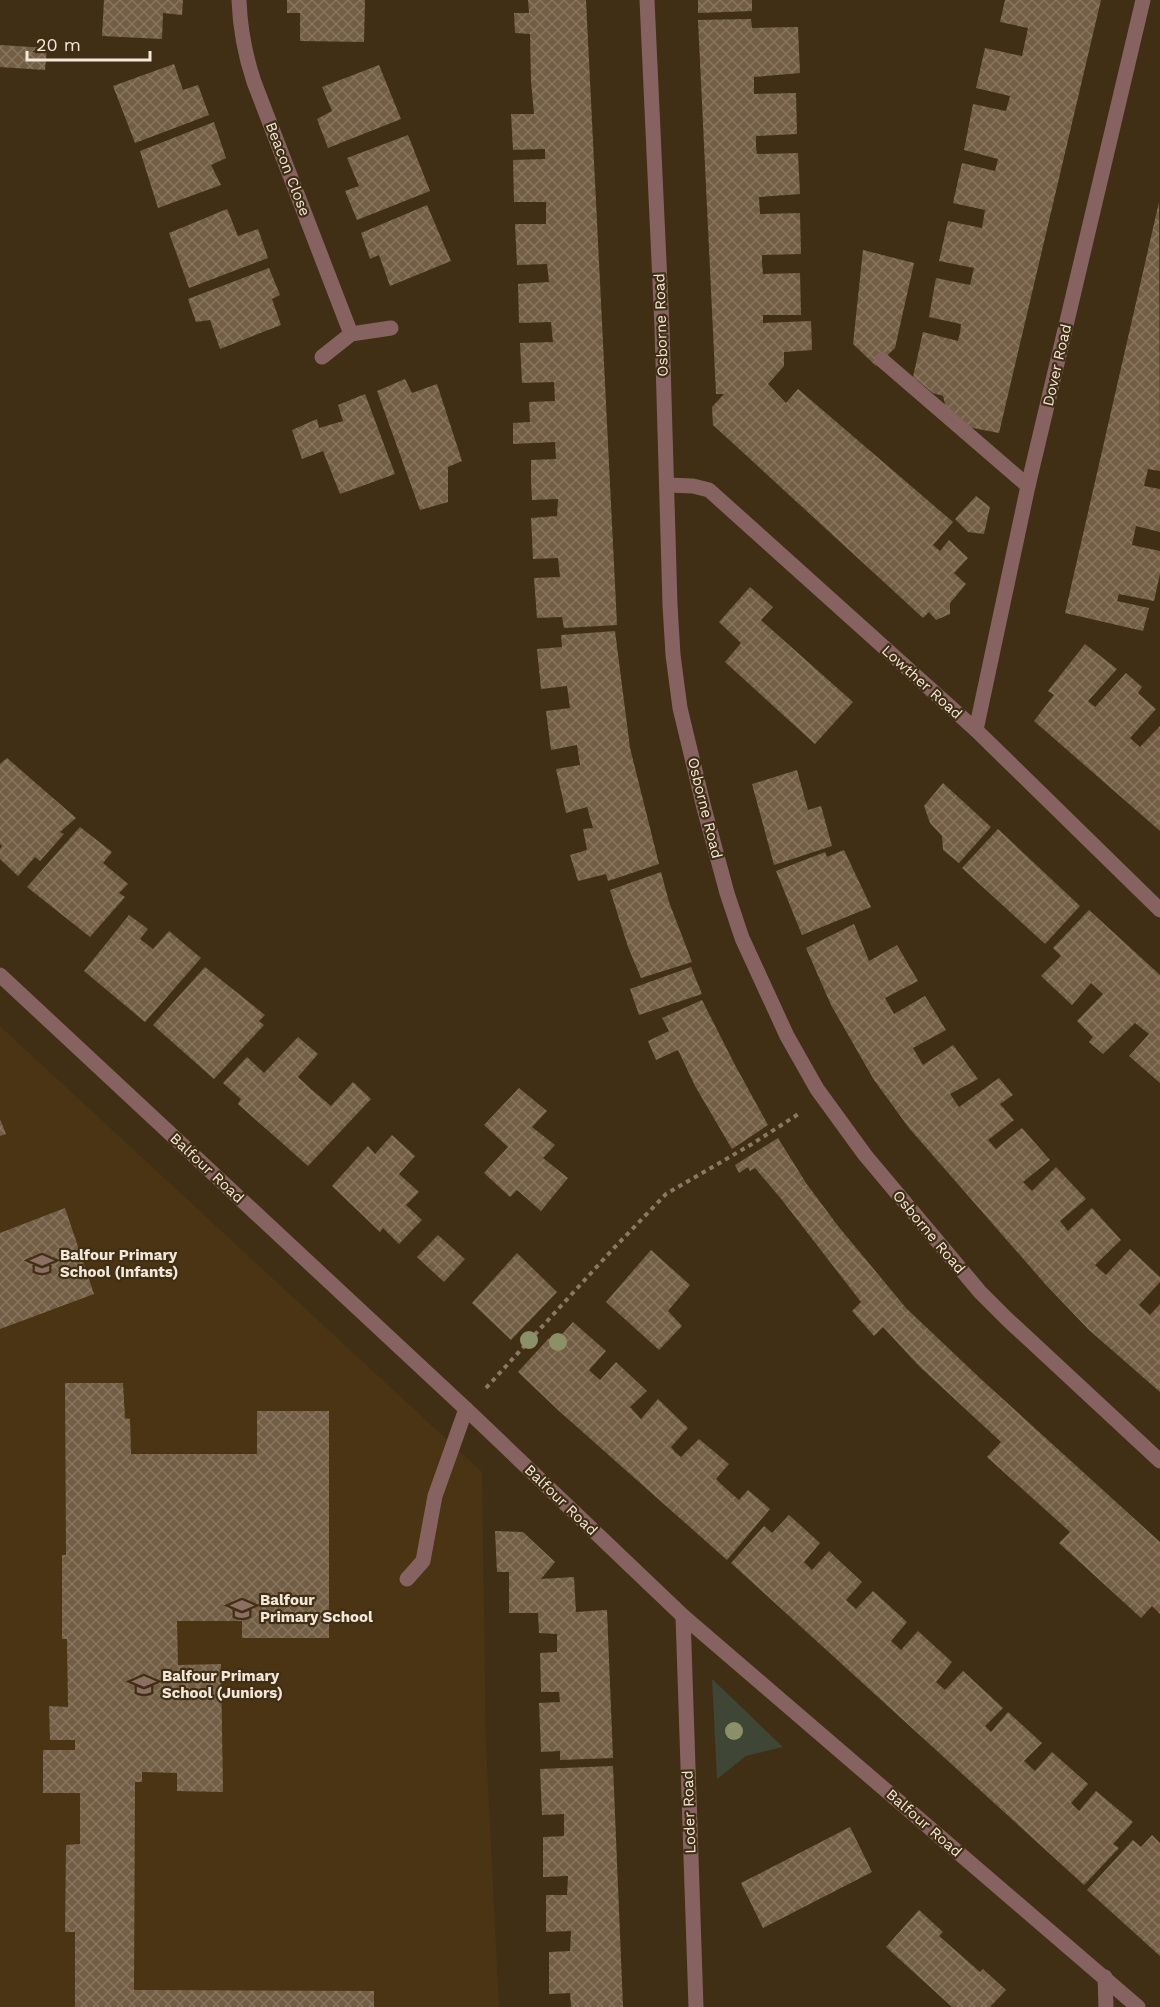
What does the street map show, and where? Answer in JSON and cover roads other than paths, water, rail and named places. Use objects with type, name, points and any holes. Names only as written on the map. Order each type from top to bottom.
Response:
[{"type":"street","name":"Beacon Close","points":[[238,0],[240,26],[249,66],[351,334]]},
{"type":"street","name":"Osborne Road","points":[[647,0],[673,655],[680,708],[704,808],[742,938],[788,1036],[823,1098],[880,1173],[980,1292],[1160,1461]]},
{"type":"street","name":"Dover Road","points":[[976,730],[1028,486],[1143,0]]},
{"type":"street","points":[[322,357],[351,334],[391,328]]},
{"type":"street","points":[[882,360],[1028,486]]},
{"type":"street","name":"Lowther Road","points":[[667,485],[693,486],[709,490],[976,730],[1160,910]]},
{"type":"street","name":"Balfour Road","points":[[0,975],[466,1409],[683,1616],[1138,2007]]},
{"type":"street","points":[[407,1579],[423,1561],[435,1496],[466,1409]]},
{"type":"street","name":"Loder Road","points":[[683,1616],[696,2007]]},
{"type":"street","points":[[1105,1977],[1106,2007]]},
{"type":"place","name":"Balfour Primary School (Infants)","points":[[42,1264]]},
{"type":"place","name":"Balfour Primary School","points":[[242,1609]]},
{"type":"place","name":"Balfour Primary School (Juniors)","points":[[144,1685]]}]
